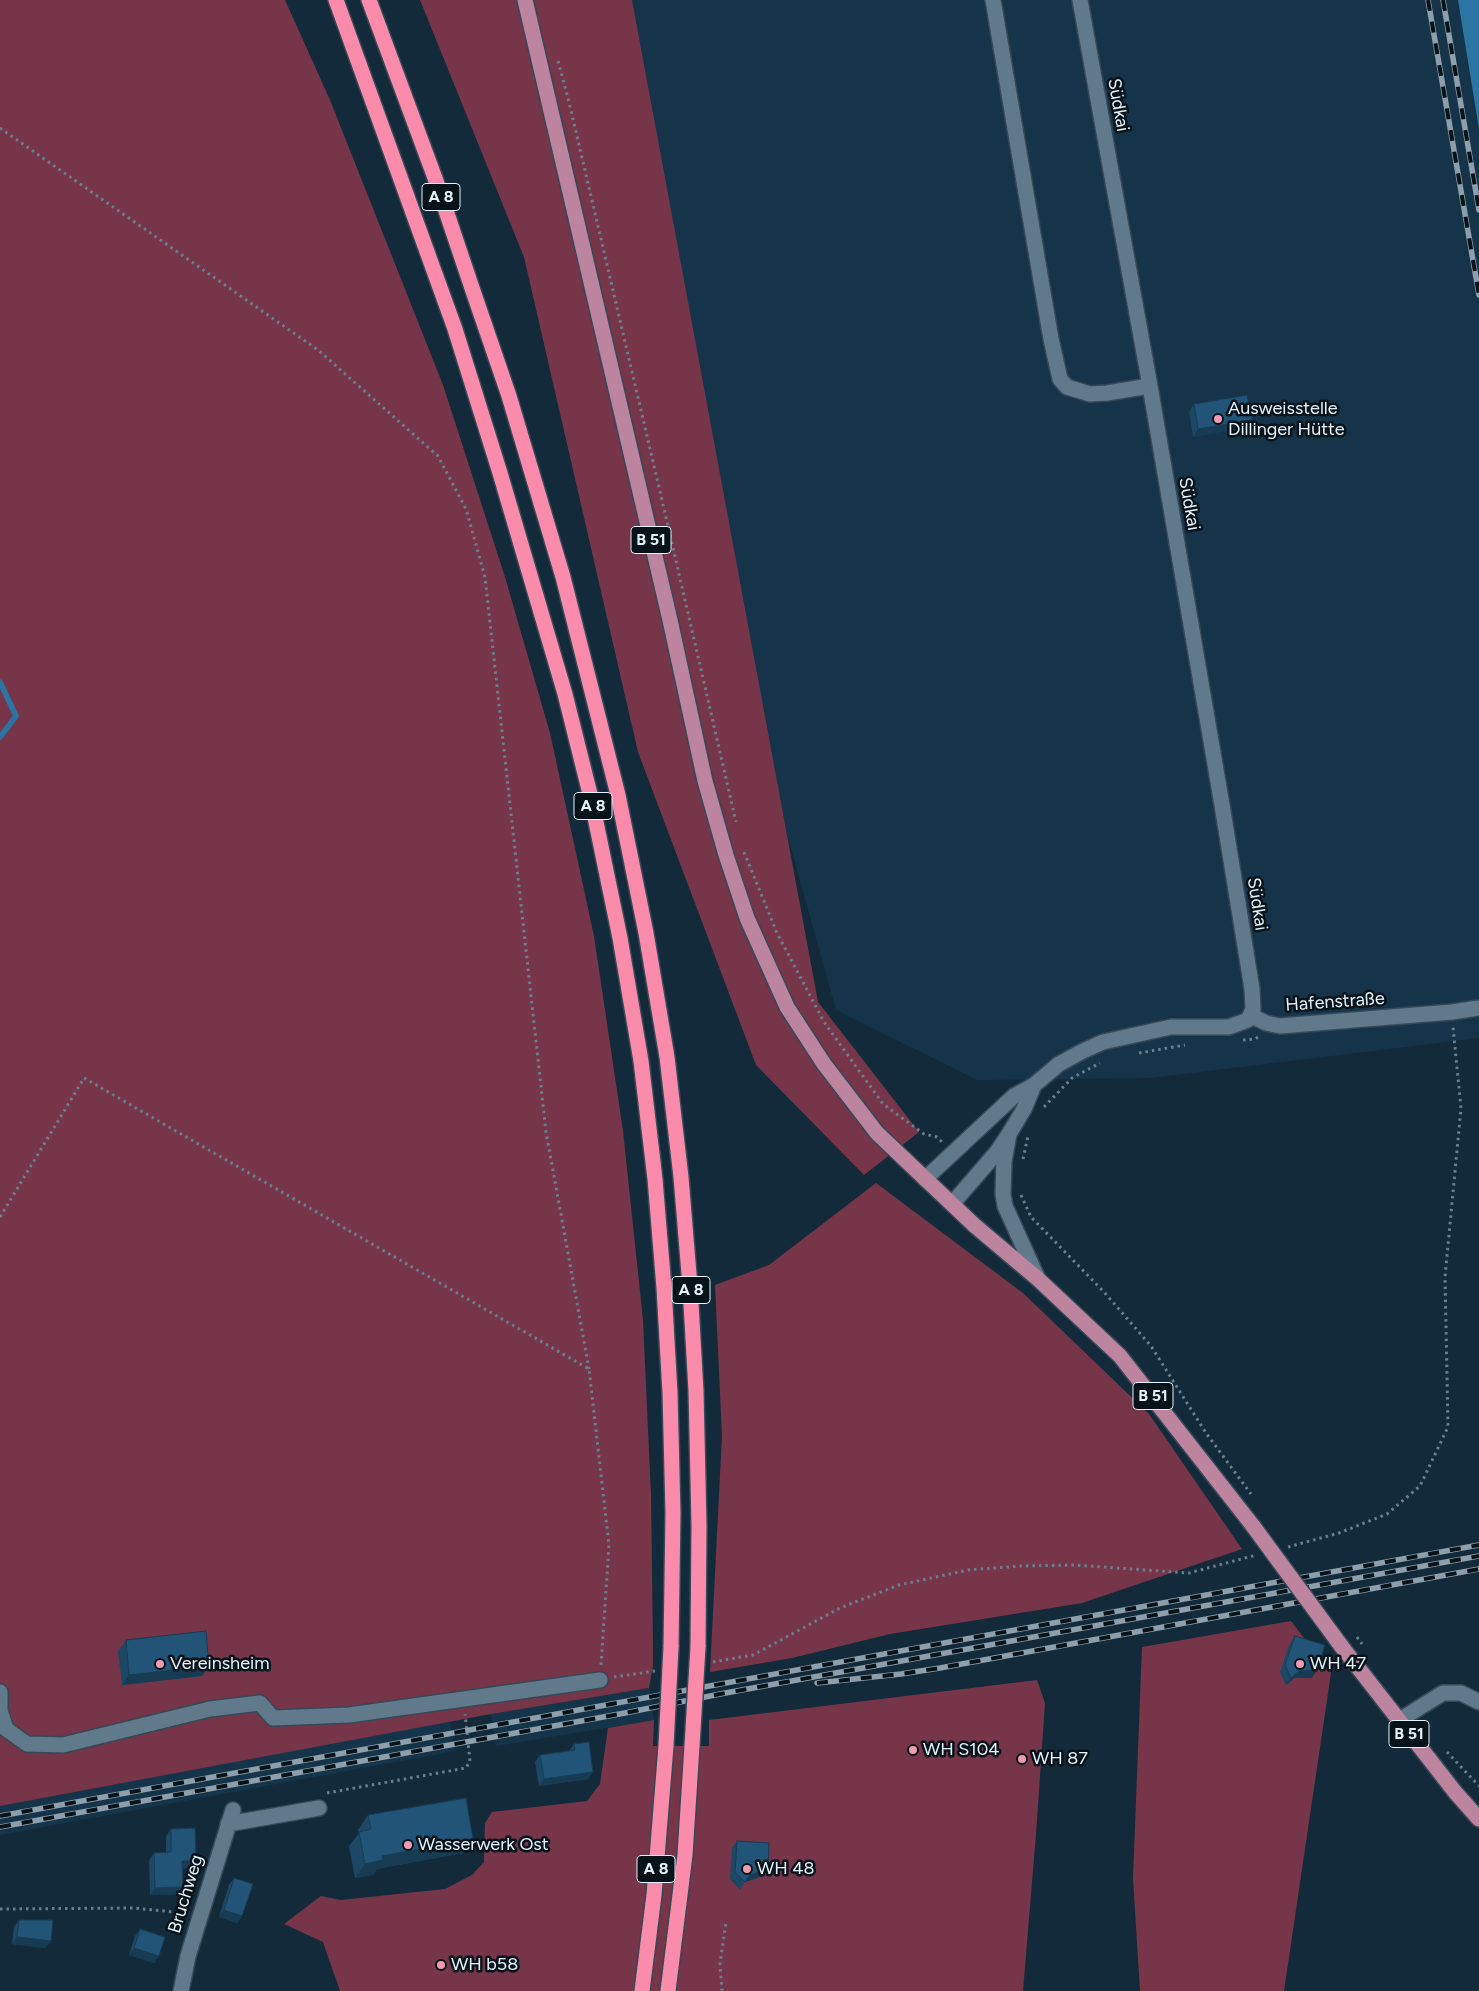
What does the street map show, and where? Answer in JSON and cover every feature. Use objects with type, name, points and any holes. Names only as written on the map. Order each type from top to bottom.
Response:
[{"type":"highway","name":"A 8","points":[[336,0],[456,330],[565,694],[591,798],[620,938],[641,1061],[655,1180],[664,1288],[670,1393],[673,1513],[671,1647],[666,1746],[654,1895],[642,1991]]},
{"type":"highway","name":"A 8","points":[[369,0],[435,178],[509,396],[560,568],[592,684],[618,796],[642,915],[666,1057],[681,1177],[690,1286],[696,1392],[699,1506],[698,1647],[692,1746],[685,1855],[668,1991]]},
{"type":"highway","points":[[674,1954],[679,1991]]},
{"type":"main road","name":"B 51","points":[[524,0],[670,620],[705,780],[747,918],[787,1007],[824,1064],[852,1103],[877,1133],[952,1204],[1038,1279],[1132,1368],[1253,1526],[1398,1721],[1479,1819]]},
{"type":"street","points":[[993,0],[1049,329],[1060,379],[1067,387],[1090,394],[1106,394],[1150,386]]},
{"type":"street","name":"Südkai","points":[[1080,0],[1150,386],[1226,825],[1254,1002],[1252,1016]]},
{"type":"street","name":"Hafenstraße","points":[[1252,1016],[1273,1025],[1452,1012],[1479,1008]]},
{"type":"street","points":[[925,1178],[1014,1096],[1034,1085],[1059,1064],[1104,1042],[1171,1028],[1228,1027],[1243,1023],[1252,1016]]},
{"type":"street","points":[[952,1204],[997,1152],[1024,1109],[1034,1085]]},
{"type":"street","points":[[1009,1134],[1004,1162],[1003,1194],[1005,1206],[1038,1279]]},
{"type":"street","points":[[0,1692],[0,1710],[6,1729],[27,1744],[63,1745],[210,1709],[260,1703],[273,1718],[349,1715],[600,1680]]},
{"type":"street","points":[[1398,1721],[1443,1693],[1461,1693],[1479,1702]]},
{"type":"street","name":"Bruchweg","points":[[181,1991],[199,1914],[230,1817],[319,1808]]},
{"type":"path","points":[[557,56],[736,825]]},
{"type":"path","points":[[0,128],[318,350],[438,456],[466,509],[485,577],[546,1132],[589,1369],[609,1545],[600,1680],[657,1670]]},
{"type":"path","points":[[741,844],[777,934],[824,1022],[883,1104],[924,1134],[937,1137],[952,1152]]},
{"type":"path","points":[[1283,1548],[1339,1533],[1387,1514],[1420,1486],[1448,1428],[1445,1277],[1461,1108],[1452,1012]]},
{"type":"path","points":[[1237,1041],[1255,1039],[1273,1025]]},
{"type":"path","points":[[1138,1053],[1191,1044]]},
{"type":"path","points":[[1041,1112],[1072,1078],[1103,1062]]},
{"type":"path","points":[[0,1217],[84,1078],[589,1369]]},
{"type":"path","points":[[1022,1164],[1029,1133]]},
{"type":"path","points":[[1020,1192],[1031,1217],[1104,1292],[1151,1346],[1206,1433],[1252,1495]]},
{"type":"path","points":[[705,1663],[753,1655],[840,1608],[899,1585],[968,1570],[1074,1565],[1189,1573],[1264,1553]]},
{"type":"path","points":[[319,1808],[318,1800],[323,1794],[466,1768],[470,1761],[464,1698]]},
{"type":"path","points":[[0,1909],[134,1908],[199,1914]]},
{"type":"path","points":[[722,1991],[720,1964],[726,1922]]},
{"type":"shaded area","points":[[0,0],[285,0],[330,100],[443,385],[505,577],[550,733],[594,936],[623,1131],[643,1320],[651,1495],[653,1665],[649,1688],[491,1714],[0,1806]]},
{"type":"shaded area","points":[[420,0],[632,0],[818,1002],[919,1132],[864,1175],[756,1065],[638,752],[524,257]]},
{"type":"shaded area","points":[[624,0],[1479,0],[1479,1038],[1150,1078],[977,1080],[836,1010],[726,613]]},
{"type":"shaded area","points":[[876,1183],[1023,1293],[1149,1414],[1242,1549],[1082,1603],[890,1634],[792,1658],[710,1672],[722,1436],[715,1285],[769,1265]]},
{"type":"shaded area","points":[[1291,1621],[1331,1673],[1284,1991],[1140,1991],[1133,1878],[1142,1647]]},
{"type":"shaded area","points":[[1037,1680],[1045,1703],[1023,1991],[340,1991],[323,1942],[284,1924],[321,1896],[341,1900],[445,1889],[472,1875],[484,1862],[485,1823],[492,1812],[587,1801],[600,1784],[608,1728],[654,1720],[653,1746],[709,1746],[709,1720]]},
{"type":"shaded area","points":[[649,1688],[654,1720],[496,1746],[491,1714]]},
{"type":"shaded area","points":[[450,1721],[455,1751],[0,1835],[0,1806]]},
{"type":"water","points":[[1458,0],[1479,0],[1479,129]]},
{"type":"building","name":"Ausweisstelle Dillinger Hütte","points":[[1247,395],[1252,420],[1198,429],[1194,404]]},
{"type":"building","name":"Vereinsheim","points":[[206,1631],[209,1666],[129,1675],[126,1640]]},
{"type":"building","name":"WH 47","points":[[1295,1636],[1325,1645],[1317,1670],[1299,1671],[1291,1678],[1285,1665]]},
{"type":"building","points":[[589,1742],[593,1772],[544,1779],[540,1755],[575,1750],[574,1744]]},
{"type":"building","name":"Wasserwerk Ost","points":[[466,1798],[473,1839],[382,1856],[383,1860],[365,1864],[359,1832],[371,1829],[368,1815]]},
{"type":"building","points":[[195,1828],[196,1861],[182,1861],[183,1887],[155,1888],[154,1853],[171,1852],[171,1829]]},
{"type":"building","name":"WH 48","points":[[737,1841],[769,1843],[768,1869],[750,1875],[745,1882],[735,1872]]},
{"type":"building","points":[[234,1878],[253,1884],[242,1916],[224,1910]]},
{"type":"building","points":[[19,1920],[53,1920],[51,1941],[17,1937]]},
{"type":"building","points":[[140,1929],[165,1937],[159,1956],[134,1948]]},
{"type":"waterway","points":[[0,682],[16,716],[0,737]]},
{"type":"railway","points":[[1428,0],[1479,295]]},
{"type":"railway","points":[[1443,0],[1479,210]]},
{"type":"railway","points":[[0,1816],[1479,1545]]},
{"type":"railway","points":[[0,1827],[1479,1556]]},
{"type":"railway","points":[[817,1683],[940,1668],[1479,1569]]},
{"type":"place","name":"Ausweisstelle Dillinger Hütte","points":[[1218,419]]},
{"type":"place","name":"Vereinsheim","points":[[160,1664]]},
{"type":"place","name":"WH 47","points":[[1300,1664]]},
{"type":"place","name":"WH S104","points":[[913,1750]]},
{"type":"place","name":"WH 87","points":[[1022,1759]]},
{"type":"place","name":"Wasserwerk Ost","points":[[408,1845]]},
{"type":"place","name":"WH 48","points":[[747,1869]]},
{"type":"place","name":"WH b58","points":[[441,1965]]}]
